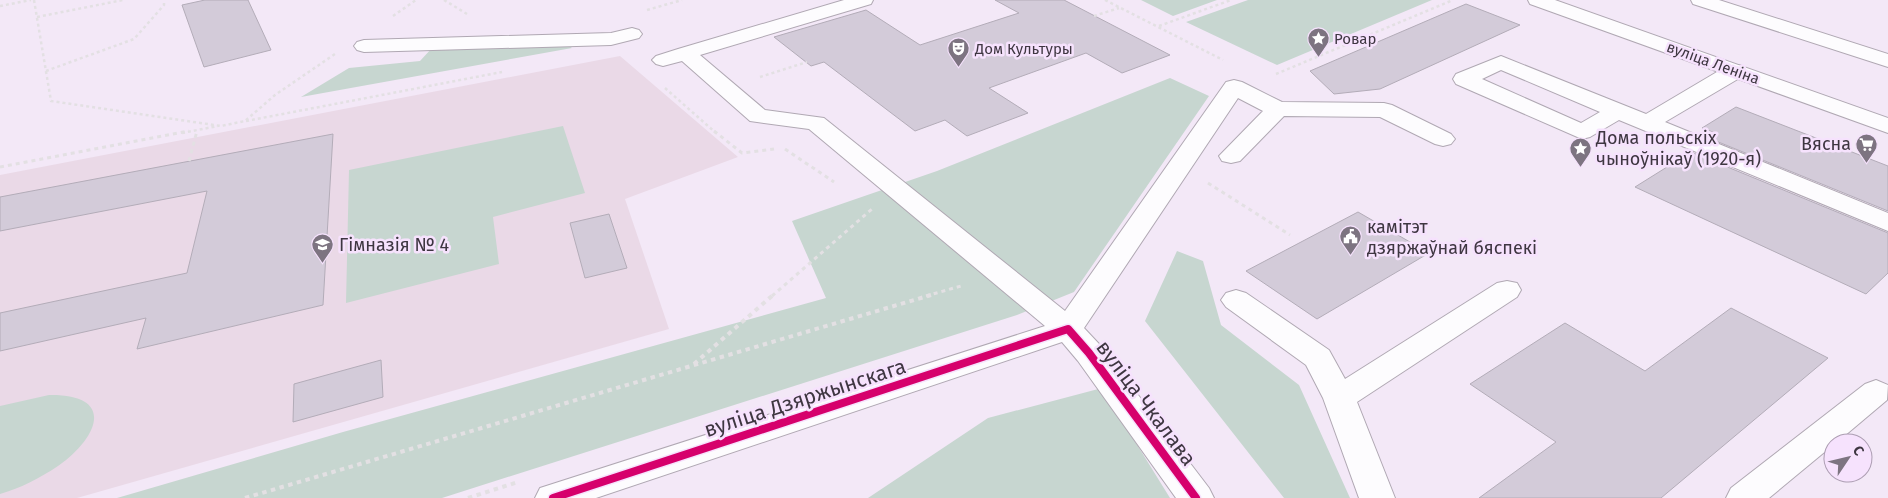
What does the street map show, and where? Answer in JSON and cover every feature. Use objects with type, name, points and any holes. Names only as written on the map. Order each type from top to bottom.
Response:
[{"type":"street","name":"вуліца Чкалава","points":[[864,0],[674,57],[758,116],[816,123],[1068,329],[1089,353],[1196,498]]},
{"type":"street","name":"вуліца Леніна","points":[[1537,0],[1888,126]]},
{"type":"street","points":[[1700,0],[1731,4],[1888,61]]},
{"type":"street","points":[[364,46],[611,38],[632,34]]},
{"type":"street","points":[[1618,111],[1582,132],[1464,79],[1501,62],[1888,223]]},
{"type":"street","points":[[1647,123],[1735,71]]},
{"type":"street","points":[[1068,329],[1234,87],[1278,109],[1384,110],[1443,139]]},
{"type":"street","points":[[1231,156],[1278,109]]},
{"type":"street","points":[[1339,398],[1507,290]]},
{"type":"street","points":[[1236,300],[1318,358],[1339,398],[1377,498]]},
{"type":"street","name":"вуліца Дзяржынскага","points":[[553,498],[1068,329]]},
{"type":"street","points":[[1744,498],[1876,392]]},
{"type":"path","points":[[0,6],[32,0],[37,17],[51,101],[221,126]]},
{"type":"path","points":[[37,17],[123,0]]},
{"type":"path","points":[[46,71],[134,39],[164,4],[164,0]]},
{"type":"path","points":[[392,16],[416,0]]},
{"type":"path","points":[[444,0],[475,19]]},
{"type":"path","points":[[1105,0],[1227,62]]},
{"type":"path","points":[[1158,27],[1231,0]]},
{"type":"path","points":[[1271,76],[1454,0]]},
{"type":"path","points":[[1094,16],[1120,7]]},
{"type":"path","points":[[245,121],[275,95],[336,53]]},
{"type":"path","points":[[0,167],[507,72]]},
{"type":"path","points":[[661,84],[715,132],[742,153],[775,149]]},
{"type":"path","points":[[188,161],[197,130]]},
{"type":"path","points":[[783,148],[840,186]]},
{"type":"path","points":[[1204,181],[1290,235]]},
{"type":"path","points":[[692,366],[873,208],[865,203]]},
{"type":"path","points":[[245,498],[966,284]]},
{"type":"shaded area","points":[[1141,0],[1217,0],[1173,16]]},
{"type":"shaded area","points":[[1248,0],[1432,0],[1277,65],[1186,22]]},
{"type":"shaded area","points":[[564,42],[572,48],[301,97],[349,68],[420,61],[432,48]]},
{"type":"shaded area","name":"Гімназія № 4","points":[[620,56],[738,157],[625,199],[669,329],[77,498],[0,498],[0,175]]},
{"type":"shaded area","points":[[1170,78],[1209,96],[1074,292],[1017,315],[442,498],[117,498],[343,432],[826,298],[792,221],[937,171]]},
{"type":"shaded area","points":[[563,126],[585,193],[493,217],[499,264],[346,303],[349,170]]},
{"type":"shaded area","points":[[1177,251],[1203,261],[1221,325],[1299,385],[1350,498],[1284,498],[1145,321]]},
{"type":"shaded area","points":[[1102,388],[1170,498],[868,498],[988,418]]},
{"type":"shaded area","points":[[49,395],[71,397],[85,402],[92,410],[94,420],[91,431],[72,455],[58,466],[30,482],[0,494],[0,406]]},
{"type":"building","points":[[205,0],[248,0],[271,50],[204,67],[182,5]]},
{"type":"building","name":"Дом Культуры","points":[[995,0],[1064,0],[1170,55],[1122,73],[1086,53],[989,88],[1028,113],[967,136],[945,120],[915,131],[824,62],[811,66],[774,37],[866,10],[920,45],[1019,13]]},
{"type":"building","points":[[1466,4],[1520,25],[1380,89],[1334,94],[1310,71]]},
{"type":"building","points":[[1736,107],[1888,166],[1888,211],[1711,139],[1718,134],[1702,128]]},
{"type":"building","points":[[333,134],[323,305],[137,349],[146,318],[0,351],[0,313],[187,273],[207,191],[0,231],[0,197]]},
{"type":"building","points":[[1691,152],[1888,233],[1888,273],[1866,294],[1635,187]]},
{"type":"building","points":[[1358,212],[1429,253],[1317,319],[1246,271]]},
{"type":"building","points":[[609,214],[627,268],[585,278],[570,223]]},
{"type":"building","points":[[1731,308],[1828,358],[1661,498],[1479,498],[1556,442],[1470,384],[1565,323],[1645,371]]},
{"type":"building","points":[[381,360],[383,397],[293,422],[294,384]]},
{"type":"cycle path","points":[[553,498],[1068,329],[1089,353],[1196,498]]},
{"type":"place","name":"Ровар","points":[[1318,58]]},
{"type":"place","name":"Дом Культуры","points":[[959,68]]},
{"type":"place","name":"Вясна","points":[[1867,163]]},
{"type":"place","name":"Дома польскіх чыноўнікаў (1920-я)","points":[[1580,167]]},
{"type":"place","name":"камітэт дзяржаўнай бяспекі","points":[[1351,256]]},
{"type":"place","name":"Гімназія № 4","points":[[323,264]]}]
